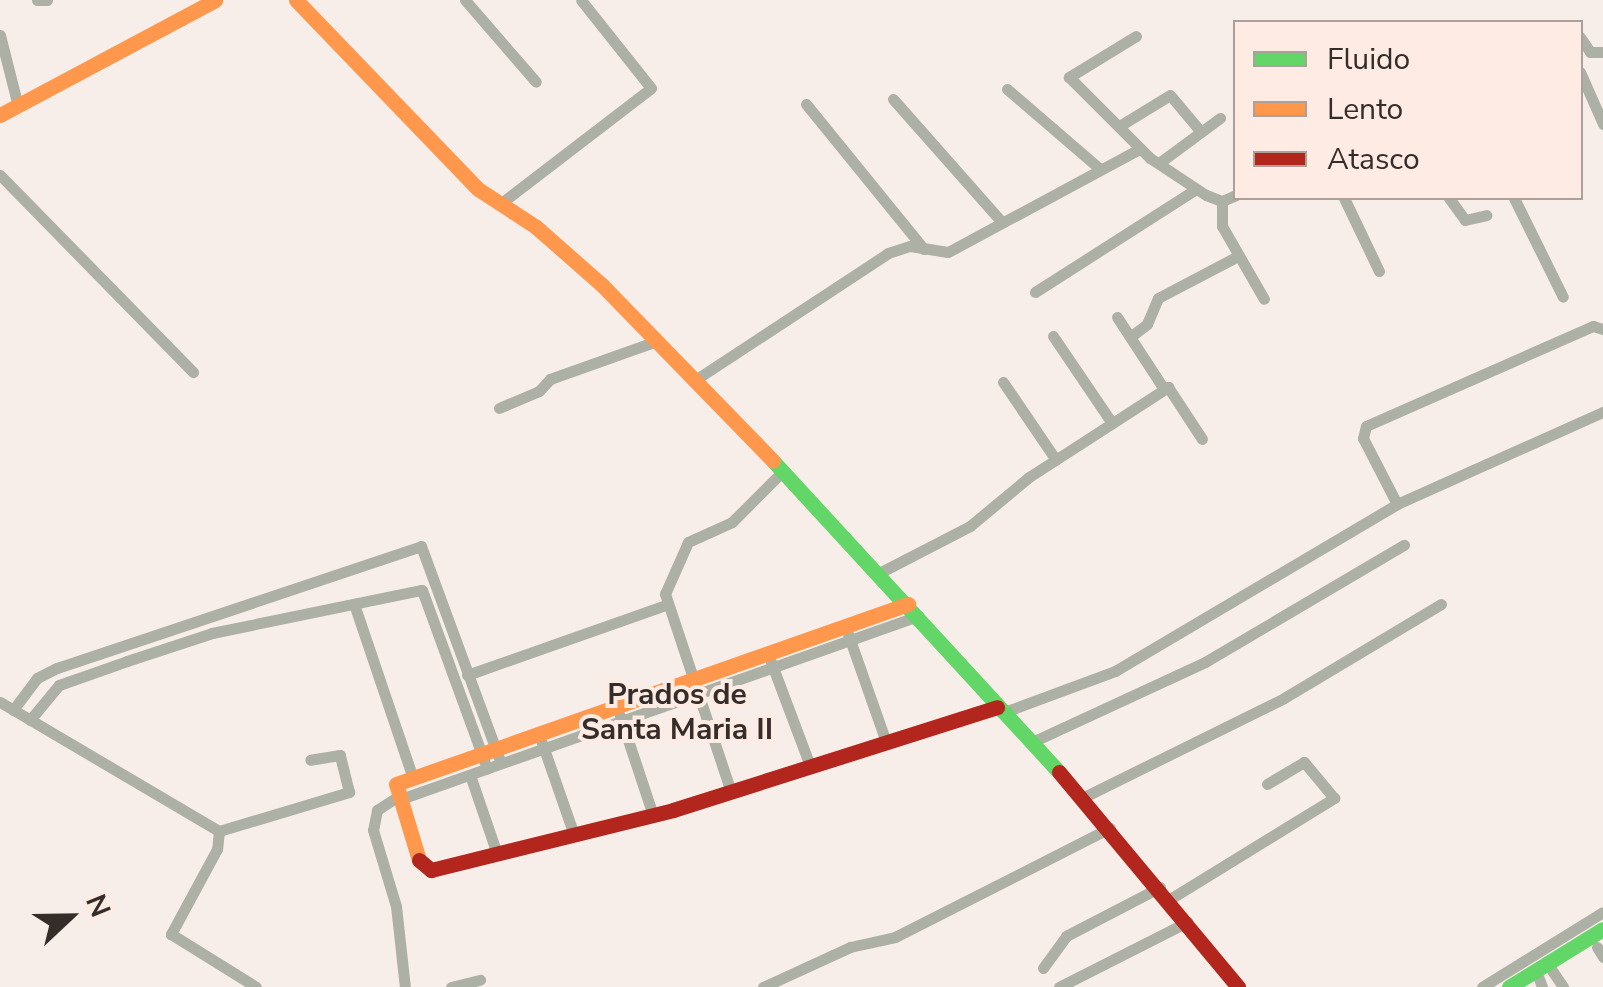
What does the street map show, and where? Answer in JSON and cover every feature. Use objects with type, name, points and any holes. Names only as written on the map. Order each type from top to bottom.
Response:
[{"type":"street","points":[[37,0],[47,0]]},
{"type":"street","points":[[0,115],[214,0]]},
{"type":"street","points":[[296,0],[466,177],[556,243],[881,572],[999,710],[1110,828],[1238,987]]},
{"type":"street","points":[[465,0],[536,82]]},
{"type":"street","points":[[500,204],[650,88],[581,0]]},
{"type":"street","points":[[0,35],[18,106]]},
{"type":"street","points":[[1136,36],[1069,77],[1159,163],[1196,189],[1222,200],[1233,195]]},
{"type":"street","points":[[1583,42],[1590,52],[1603,52]]},
{"type":"street","points":[[1583,79],[1603,124]]},
{"type":"street","points":[[1007,89],[1098,168]]},
{"type":"street","points":[[1120,124],[1170,96],[1201,132]]},
{"type":"street","points":[[893,99],[1002,222]]},
{"type":"street","points":[[806,104],[924,249]]},
{"type":"street","points":[[1159,163],[1220,118]]},
{"type":"street","points":[[695,380],[888,253],[924,249],[948,252],[1140,148]]},
{"type":"street","points":[[0,175],[193,372]]},
{"type":"street","points":[[1035,292],[1196,189]]},
{"type":"street","points":[[1222,200],[1220,220],[1236,257],[1264,299]]},
{"type":"street","points":[[1345,200],[1378,270]]},
{"type":"street","points":[[1450,200],[1465,220],[1486,215]]},
{"type":"street","points":[[1515,200],[1563,297]]},
{"type":"street","points":[[1130,337],[1146,324],[1158,298],[1236,257]]},
{"type":"street","points":[[1117,317],[1164,389]]},
{"type":"street","points":[[1398,504],[1363,438],[1366,426],[1593,326],[1603,329]]},
{"type":"street","points":[[1053,336],[1112,423]]},
{"type":"street","points":[[500,408],[540,391],[550,379],[657,342]]},
{"type":"street","points":[[1004,382],[1056,460]]},
{"type":"street","points":[[881,572],[970,526],[1056,460],[1164,389],[1176,391],[1202,439]]},
{"type":"street","points":[[396,794],[424,870],[653,815],[999,710],[1115,670],[1398,504],[1603,412]]},
{"type":"street","points":[[731,792],[666,605],[666,588],[688,542],[732,522],[781,473]]},
{"type":"street","points":[[1030,743],[1205,662],[1404,545]]},
{"type":"street","points":[[13,710],[37,678],[421,546],[470,674],[491,759]]},
{"type":"street","points":[[30,720],[58,686],[212,633],[424,591],[491,759]]},
{"type":"street","points":[[354,604],[414,778]]},
{"type":"street","points":[[1082,798],[1284,698],[1441,604]]},
{"type":"street","points":[[456,678],[666,605]]},
{"type":"street","points":[[404,987],[396,906],[373,830],[376,810],[414,778],[542,742],[913,610]]},
{"type":"street","points":[[224,612],[229,629]]},
{"type":"street","points":[[207,618],[212,633]]},
{"type":"street","points":[[847,633],[886,742]]},
{"type":"street","points":[[122,646],[127,661]]},
{"type":"street","points":[[771,661],[810,766]]},
{"type":"street","points":[[0,702],[220,831],[349,792],[340,755],[310,760]]},
{"type":"street","points":[[620,714],[653,815]]},
{"type":"street","points":[[542,742],[574,834]]},
{"type":"street","points":[[396,794],[470,775],[491,759]]},
{"type":"street","points":[[1043,968],[1066,936],[1165,893],[1334,800],[1304,762],[1266,784]]},
{"type":"street","points":[[470,775],[497,854]]},
{"type":"street","points":[[763,987],[850,947],[895,937],[1110,828]]},
{"type":"street","points":[[220,831],[217,848],[171,934],[256,987]]},
{"type":"street","points":[[1482,987],[1603,912]]},
{"type":"street","points":[[1058,987],[1187,922]]},
{"type":"street","points":[[1509,987],[1603,929]]},
{"type":"street","points":[[1542,967],[1542,987]]},
{"type":"street","points":[[1542,967],[1563,987]]},
{"type":"street","points":[[451,987],[480,980]]},
{"type":"traffic: fast","points":[[773,461],[1059,772]]},
{"type":"traffic: fast","points":[[1509,987],[1603,929]]},
{"type":"traffic: slow","points":[[0,115],[215,0]]},
{"type":"traffic: slow","points":[[296,0],[478,189],[536,227],[602,285],[773,461]]},
{"type":"traffic: slow","points":[[419,860],[396,784],[908,604]]},
{"type":"traffic: jam","points":[[419,860],[431,870],[673,810],[997,707]]},
{"type":"traffic: jam","points":[[1059,772],[1238,987]]},
{"type":"district","name":"Prados de Santa Maria II","points":[[677,712]]}]
